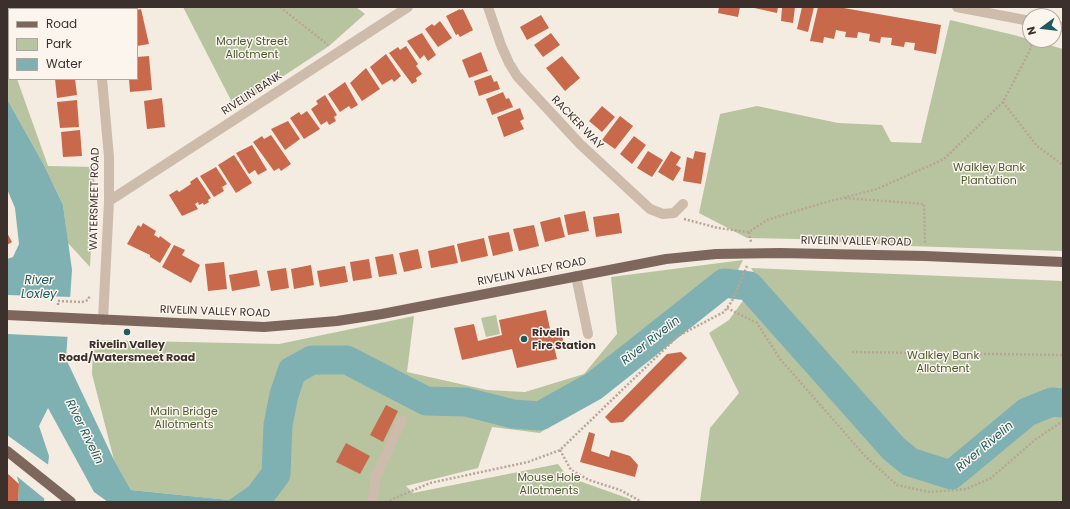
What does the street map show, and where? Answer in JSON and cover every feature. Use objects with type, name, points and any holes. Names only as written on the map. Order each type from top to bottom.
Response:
[{"type":"main road","name":"RIVELIN VALLEY ROAD","points":[[7,315],[264,327],[322,322],[382,314],[666,259],[716,254],[780,253],[925,256],[1063,262]]},
{"type":"main road","points":[[8,452],[71,502]]},
{"type":"street","name":"RIVELIN BANK","points":[[109,200],[408,7]]},
{"type":"street","name":"RACKER WAY","points":[[488,7],[501,45],[517,76],[612,176],[650,209],[663,214]]},
{"type":"street","points":[[957,7],[1022,19]]},
{"type":"street","name":"WATERSMEET ROAD","points":[[102,80],[106,115],[109,200],[103,320]]},
{"type":"street","points":[[663,214],[674,213],[683,204]]},
{"type":"street","points":[[576,276],[588,334]]},
{"type":"street","points":[[372,502],[376,476],[402,420]]},
{"type":"path","points":[[280,7],[337,53]]},
{"type":"path","points":[[663,214],[718,228],[749,232],[767,220],[878,189],[944,159],[1003,102],[1031,48]]},
{"type":"path","points":[[1003,102],[1037,146],[1063,165]]},
{"type":"path","points":[[843,198],[924,204],[925,256]]},
{"type":"path","points":[[386,502],[430,483],[528,462],[560,450],[678,336],[724,312],[732,301],[745,271]]},
{"type":"path","points":[[727,308],[757,323],[780,359],[865,456],[897,485],[930,492],[966,489],[991,478],[1036,439],[1063,421]]},
{"type":"path","points":[[852,352],[1063,355]]},
{"type":"path","points":[[560,450],[571,470],[588,480],[620,490],[642,502]]},
{"type":"green space","name":"Morley Street Allotment","points":[[183,7],[356,7],[365,14],[329,46],[235,108]]},
{"type":"green space","name":"Walkley Bank Plantation","points":[[950,20],[1022,37],[1022,48],[1063,49],[1063,251],[908,246],[799,239],[747,238],[699,213],[720,114],[757,106],[838,123],[882,125],[891,142],[921,143]]},
{"type":"green space","points":[[7,52],[8,80],[17,80],[48,166],[95,167],[90,267],[68,243],[63,205],[44,165],[7,99]]},
{"type":"green space","points":[[743,260],[723,300],[663,336],[589,398],[540,433],[492,427],[478,468],[406,486],[413,493],[558,464],[568,477],[630,499],[632,502],[228,502],[229,500],[131,490],[114,460],[92,374],[93,340],[279,344],[414,316],[407,372],[487,390],[525,392],[584,374],[617,334],[611,277]]},
{"type":"green space","name":"Walkley Bank Allotment","points":[[751,268],[1063,281],[1063,502],[700,502],[710,428],[739,393],[709,333],[729,320],[758,280]]},
{"type":"green space","points":[[496,315],[500,334],[486,337],[481,318]]},
{"type":"water","name":"River Loxley","points":[[7,99],[44,165],[63,205],[72,270],[66,359],[114,460],[131,490],[229,500],[248,487],[255,502],[108,502],[94,492],[48,408],[39,426],[49,456],[44,502],[18,502],[19,484],[7,441],[7,259],[13,257],[19,244],[15,208],[7,189]]},
{"type":"pier","points":[[7,295],[73,297],[71,337],[7,334]]},
{"type":"pier","points":[[7,435],[50,466],[46,500],[14,474],[7,449]]},
{"type":"building","points":[[33,7],[51,7],[42,8]]},
{"type":"building","points":[[719,7],[740,7],[738,17],[718,13]]},
{"type":"building","points":[[750,7],[778,7],[777,13]]},
{"type":"building","points":[[782,7],[795,7],[793,23],[781,21]]},
{"type":"building","points":[[802,7],[814,7],[808,32],[797,29]]},
{"type":"building","points":[[818,7],[838,7],[941,25],[936,54],[914,50],[915,43],[905,42],[904,47],[891,45],[892,38],[881,37],[880,43],[869,41],[870,34],[858,32],[857,38],[845,37],[846,32],[836,30],[834,39],[824,37],[823,43],[810,41]]},
{"type":"building","points":[[141,9],[149,44],[138,46],[138,10]]},
{"type":"building","points":[[463,9],[473,30],[460,37],[458,34],[456,35],[446,16]]},
{"type":"building","points":[[541,15],[549,28],[527,40],[520,27]]},
{"type":"building","points":[[440,21],[452,38],[438,47],[425,29],[432,24],[434,26]]},
{"type":"building","points":[[422,33],[436,55],[428,61],[424,55],[420,59],[407,41]]},
{"type":"building","points":[[551,33],[560,45],[543,57],[534,45]]},
{"type":"building","points":[[406,46],[418,64],[416,66],[422,74],[416,78],[417,81],[412,84],[389,53],[398,47],[400,50]]},
{"type":"building","points":[[481,52],[488,71],[469,78],[462,60]]},
{"type":"building","points":[[386,54],[401,76],[394,82],[392,79],[382,85],[370,67]]},
{"type":"building","points":[[149,56],[152,90],[130,92],[129,80],[138,80],[138,57]]},
{"type":"building","points":[[562,56],[580,78],[565,91],[546,68]]},
{"type":"building","points":[[366,68],[380,89],[362,101],[350,83]]},
{"type":"building","points":[[491,75],[494,82],[497,81],[500,89],[479,96],[474,81]]},
{"type":"building","points":[[55,80],[75,80],[77,95],[57,98]]},
{"type":"building","points":[[345,82],[358,105],[351,109],[349,106],[340,112],[328,94]]},
{"type":"building","points":[[503,92],[506,99],[509,98],[513,107],[492,115],[486,99]]},
{"type":"building","points":[[325,95],[337,115],[334,117],[336,121],[329,125],[327,121],[321,125],[311,109],[318,104],[316,101]]},
{"type":"building","points":[[162,98],[165,127],[147,129],[144,101]]},
{"type":"building","points":[[77,100],[79,127],[60,128],[57,102]]},
{"type":"building","points":[[602,106],[615,117],[602,132],[589,121]]},
{"type":"building","points":[[520,108],[524,119],[520,121],[524,129],[504,137],[497,117]]},
{"type":"building","points":[[307,111],[320,129],[304,139],[290,118],[299,112],[301,115]]},
{"type":"building","points":[[620,116],[633,126],[615,149],[602,140]]},
{"type":"building","points":[[288,121],[300,139],[285,150],[271,129]]},
{"type":"building","points":[[80,130],[82,156],[63,157],[61,132]]},
{"type":"building","points":[[271,135],[291,164],[281,171],[279,168],[274,171],[253,142],[262,136],[264,139]]},
{"type":"building","points":[[634,136],[646,145],[632,164],[620,154]]},
{"type":"building","points":[[252,145],[267,170],[258,175],[255,170],[249,174],[236,153]]},
{"type":"building","points":[[648,151],[663,160],[652,177],[637,168]]},
{"type":"building","points":[[671,151],[681,157],[676,165],[681,168],[673,181],[658,172]]},
{"type":"building","points":[[695,151],[706,153],[701,184],[683,181],[687,157],[693,159]]},
{"type":"building","points":[[234,155],[252,183],[236,193],[218,165]]},
{"type":"building","points":[[216,167],[227,184],[222,187],[224,191],[214,197],[200,176]]},
{"type":"building","points":[[197,177],[211,198],[208,200],[209,202],[204,205],[203,203],[199,205],[198,202],[195,204],[198,209],[182,216],[169,195],[177,190],[179,192],[191,184],[190,182]]},
{"type":"building","points":[[585,211],[589,231],[568,235],[564,215]]},
{"type":"building","points":[[619,213],[622,233],[596,237],[593,217]]},
{"type":"building","points":[[560,217],[565,237],[545,242],[540,222]]},
{"type":"building","points":[[143,223],[156,231],[154,235],[159,238],[160,236],[171,244],[160,263],[150,257],[150,255],[127,244],[138,225],[141,227]]},
{"type":"building","points":[[534,225],[539,246],[519,251],[513,229]]},
{"type":"building","points":[[509,232],[513,251],[493,256],[488,236]]},
{"type":"building","points":[[7,233],[12,242],[7,245]]},
{"type":"building","points":[[484,238],[488,256],[461,262],[457,244]]},
{"type":"building","points":[[174,245],[185,250],[182,255],[200,265],[191,283],[162,267]]},
{"type":"building","points":[[454,245],[458,263],[431,268],[428,251]]},
{"type":"building","points":[[418,249],[422,268],[404,272],[399,253]]},
{"type":"building","points":[[393,254],[397,274],[379,277],[375,257]]},
{"type":"building","points":[[369,259],[372,278],[353,281],[350,262]]},
{"type":"building","points":[[224,262],[227,289],[208,291],[205,264]]},
{"type":"building","points":[[311,265],[314,285],[294,289],[291,269]]},
{"type":"building","points":[[345,266],[348,282],[320,287],[317,271]]},
{"type":"building","points":[[286,268],[289,288],[271,291],[267,271]]},
{"type":"building","points":[[257,270],[260,286],[232,291],[229,275]]},
{"type":"building","name":"Rivelin Fire Station","points":[[546,310],[552,338],[562,335],[564,344],[554,346],[557,359],[517,368],[512,349],[462,360],[454,328],[474,324],[478,341],[502,335],[499,320]]},
{"type":"building","points":[[681,352],[687,358],[623,422],[611,423],[605,417],[667,354]]},
{"type":"building","points":[[386,405],[398,411],[383,442],[370,435]]},
{"type":"building","points":[[589,432],[595,434],[591,451],[609,457],[611,450],[630,456],[638,465],[635,477],[580,462]]},
{"type":"building","points":[[346,443],[370,456],[360,474],[336,462]]},
{"type":"building","points":[[7,473],[19,484],[18,502],[7,502]]},
{"type":"waterway","name":"River Rivelin","points":[[255,502],[276,474],[278,425],[284,395],[292,371],[312,360],[347,360],[426,401],[466,402],[513,414],[540,416],[594,386],[724,283],[749,286],[894,449],[910,462],[951,475],[1027,412],[1052,402],[1063,403]]},
{"type":"place","name":"Rivelin Valley Road/Watersmeet Road","points":[[127,332]]},
{"type":"place","name":"Rivelin Fire Station","points":[[524,339]]},
{"type":"park label","name":"Malin Bridge Allotments","points":[[184,418]]},
{"type":"park label","name":"Mouse Hole Allotments","points":[[549,484]]}]
